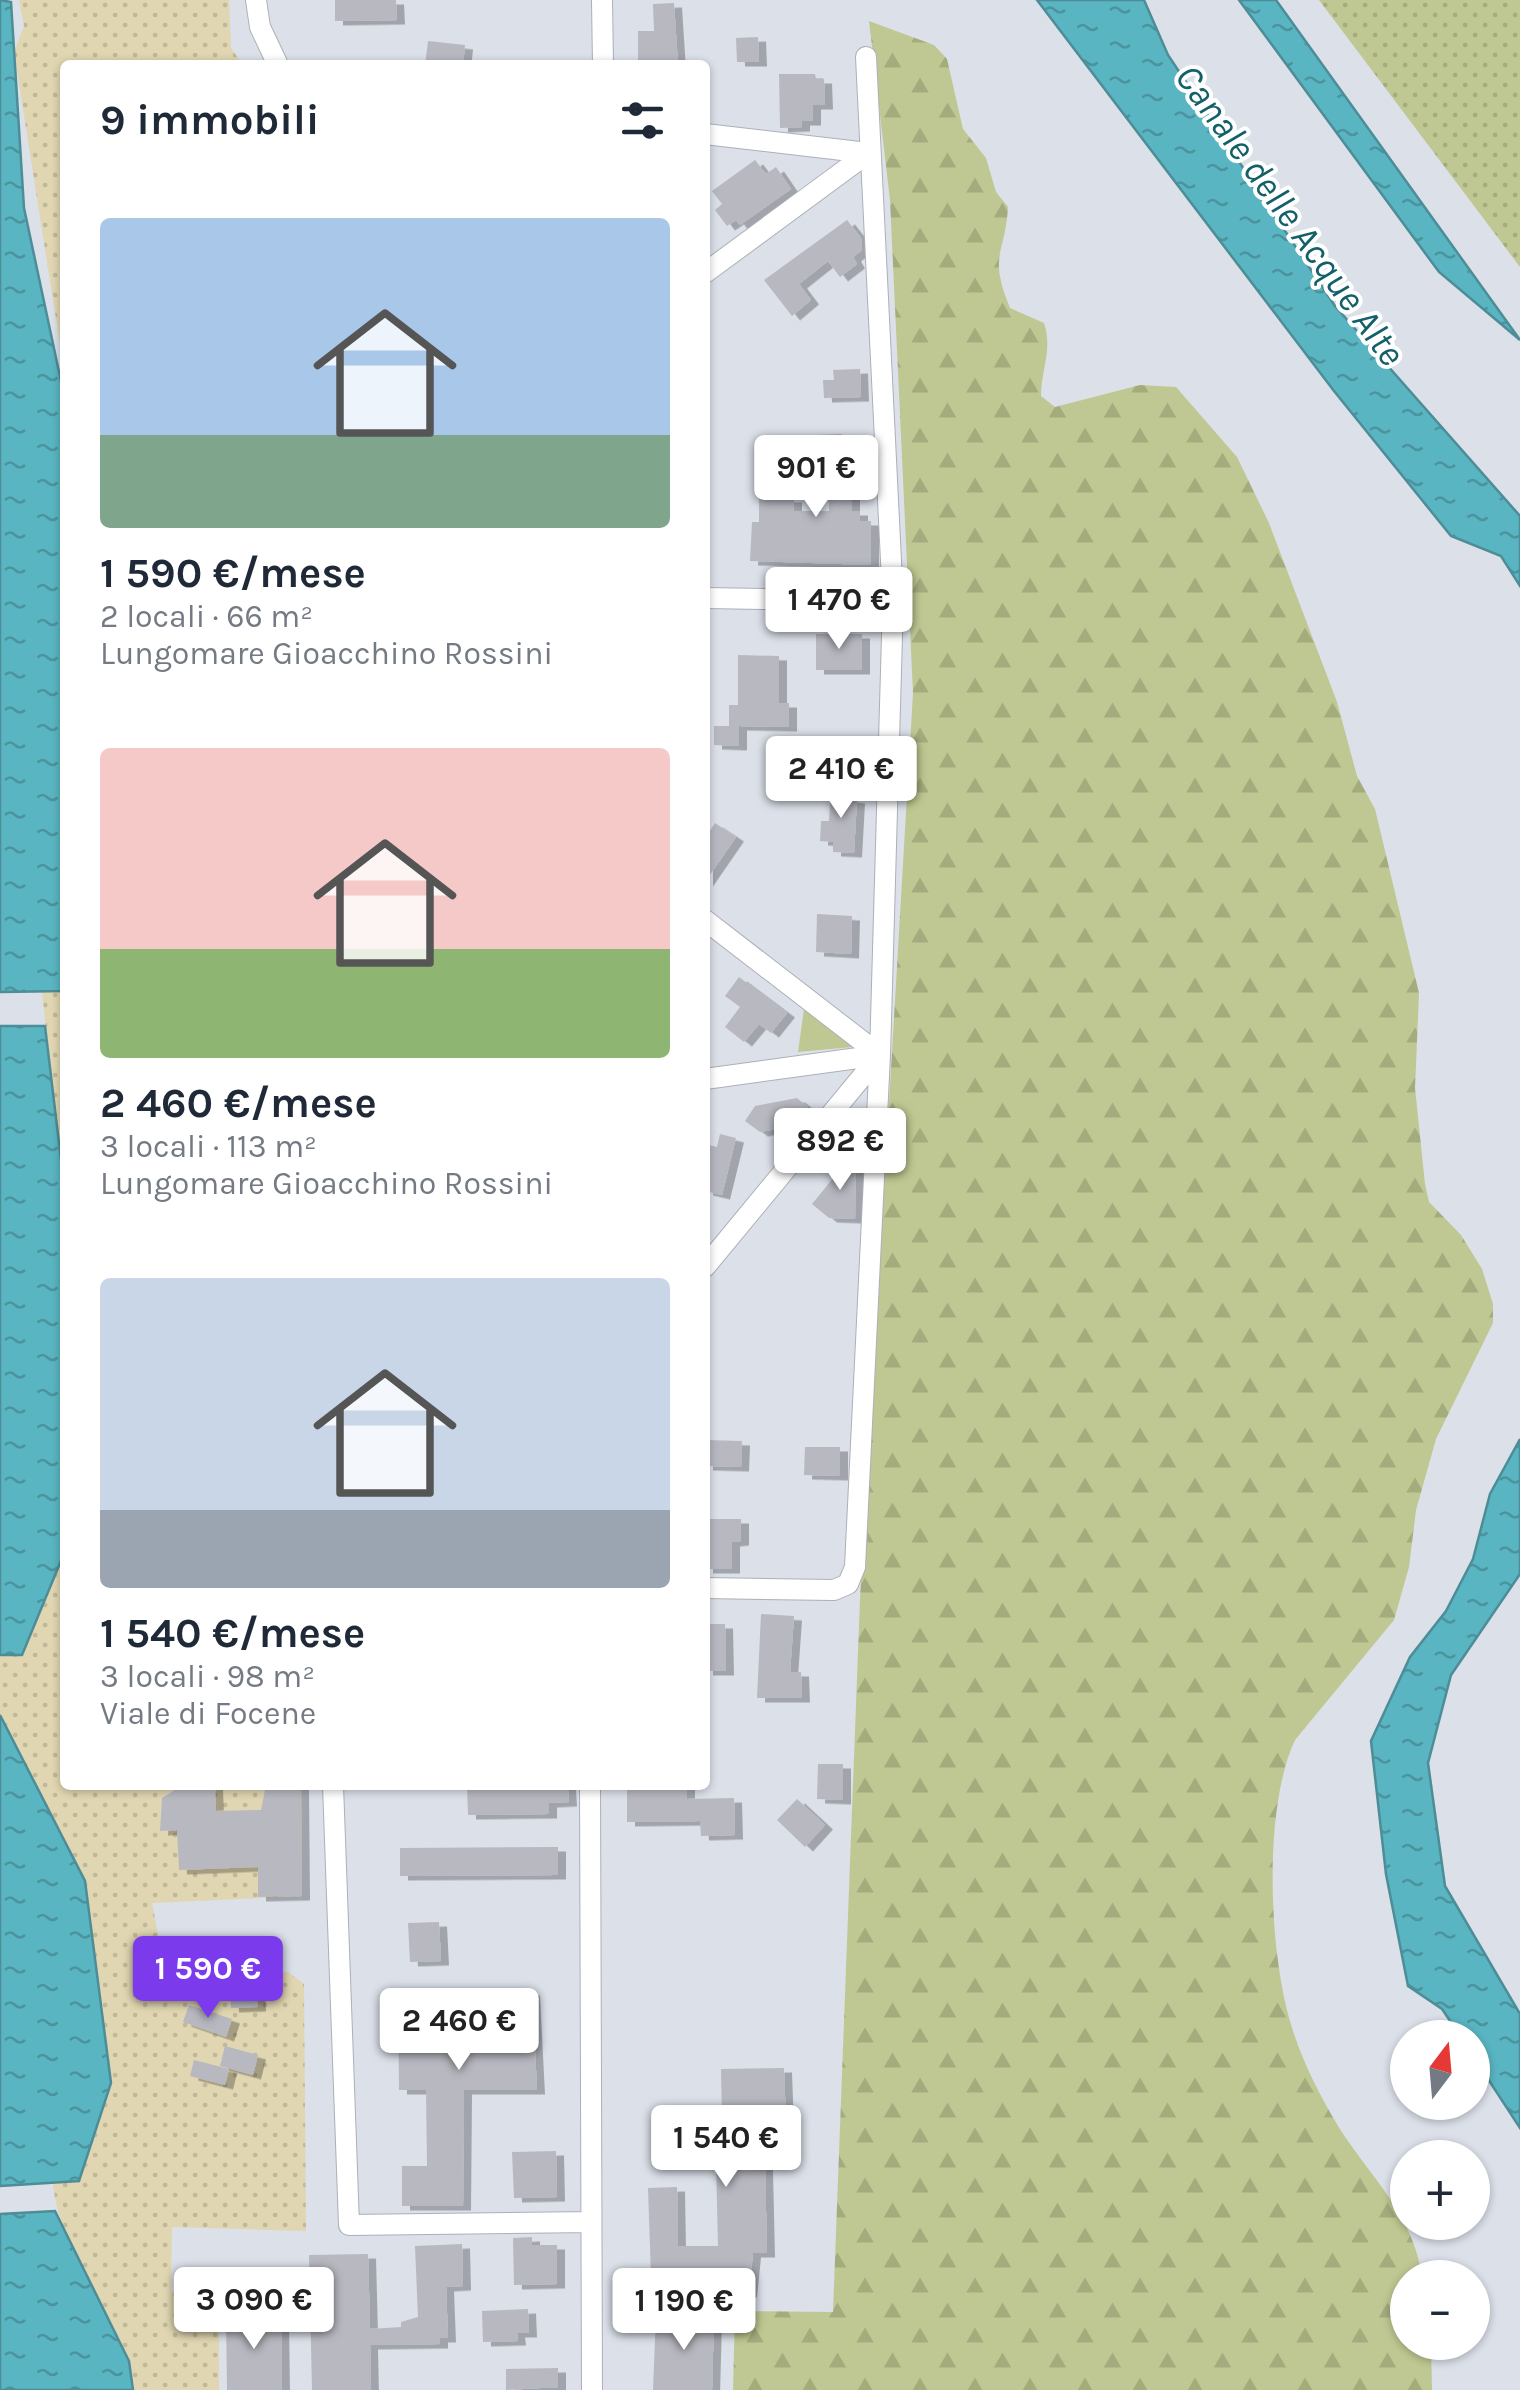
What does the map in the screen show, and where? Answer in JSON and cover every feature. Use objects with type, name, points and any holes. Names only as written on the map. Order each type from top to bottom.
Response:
[{"type":"street","points":[[256,0],[260,27],[276,60]]},
{"type":"street","points":[[602,0],[603,60]]},
{"type":"street","points":[[710,1588],[834,1590],[848,1584],[855,1567],[880,1055],[894,600],[866,57]]},
{"type":"street","points":[[710,135],[868,153]]},
{"type":"street","points":[[710,269],[868,153]]},
{"type":"street","points":[[710,598],[894,600]]},
{"type":"street","points":[[710,924],[880,1055]]},
{"type":"street","points":[[710,1078],[880,1055]]},
{"type":"street","points":[[710,1261],[880,1055]]},
{"type":"street","points":[[333,1790],[349,2226],[591,2222]]},
{"type":"street","points":[[590,1790],[592,2390]]},
{"type":"green space","points":[[1319,0],[1520,0],[1520,267]]},
{"type":"green space","points":[[869,21],[934,45],[947,59],[963,129],[986,158],[996,192],[1008,207],[999,265],[1003,290],[1010,308],[1044,323],[1047,351],[1041,396],[1055,407],[1140,385],[1176,387],[1237,457],[1269,523],[1337,702],[1357,776],[1375,809],[1419,993],[1415,1088],[1429,1202],[1461,1235],[1482,1269],[1493,1304],[1493,1323],[1436,1439],[1416,1510],[1409,1567],[1394,1620],[1295,1740],[1278,1802],[1274,1918],[1283,1991],[1305,2062],[1350,2145],[1390,2199],[1390,2240],[1412,2240],[1417,2255],[1418,2260],[1390,2260],[1390,2360],[1431,2360],[1432,2390],[733,2390],[735,2311],[833,2312],[860,1599],[913,693],[890,200]]},
{"type":"green space","points":[[804,1009],[853,1047],[798,1052]]},
{"type":"sand","points":[[19,0],[229,0],[231,48],[239,60],[60,60],[60,344],[14,52],[24,26]]},
{"type":"sand","points":[[60,991],[60,1149],[42,992]]},
{"type":"sand","points":[[60,1563],[60,1790],[302,1790],[302,1896],[152,1903],[167,1981],[288,1972],[304,1984],[306,2231],[172,2227],[171,2291],[219,2294],[219,2390],[133,2390],[117,2337],[78,2262],[58,2210],[53,2183],[80,2181],[85,1882],[0,1715],[0,1655],[22,1654]]},
{"type":"water","points":[[0,0],[11,2],[24,208],[60,377],[60,991],[0,992]]},
{"type":"water","points":[[1037,0],[1144,0],[1168,55],[1335,306],[1520,516],[1520,586],[1501,556],[1451,536],[1334,391]]},
{"type":"water","points":[[1239,0],[1276,0],[1520,340],[1439,272]]},
{"type":"water","points":[[0,1026],[45,1026],[60,1151],[60,1563],[22,1655],[0,1655]]},
{"type":"water","points":[[1520,1439],[1520,1574],[1451,1675],[1428,1763],[1445,1886],[1520,2014],[1520,2128],[1490,2082],[1490,2020],[1449,2020],[1442,2009],[1408,1986],[1386,1874],[1371,1741],[1410,1657],[1446,1611],[1473,1559],[1490,1494]]},
{"type":"water","points":[[0,1715],[85,1881],[111,2083],[79,2181],[0,2186]]},
{"type":"water","points":[[55,2211],[129,2361],[133,2390],[0,2390],[0,2214]]},
{"type":"building","points":[[335,0],[396,0],[397,20],[335,21]]},
{"type":"building","points":[[674,3],[678,60],[638,60],[638,31],[654,31],[653,4]]},
{"type":"building","points":[[758,37],[759,62],[737,62],[736,38]]},
{"type":"building","points":[[428,41],[465,45],[464,60],[426,60]]},
{"type":"building","points":[[779,74],[815,74],[816,79],[824,79],[825,105],[813,105],[813,121],[802,121],[802,127],[780,128]]},
{"type":"building","points":[[755,160],[766,174],[776,167],[791,189],[740,225],[736,220],[727,226],[715,210],[722,204],[712,191]]},
{"type":"building","points":[[847,220],[861,238],[862,250],[853,257],[857,264],[840,277],[828,261],[799,284],[811,300],[792,316],[764,280]]},
{"type":"building","points":[[860,369],[861,397],[824,398],[823,380],[834,380],[833,370]]},
{"type":"building","points":[[842,434],[842,448],[852,448],[852,511],[860,511],[860,521],[871,521],[871,565],[750,561],[752,522],[759,522],[759,497],[794,498],[794,511],[829,511],[828,473],[818,473],[816,435]]},
{"type":"building","points":[[816,634],[862,634],[862,670],[816,670]]},
{"type":"building","points":[[738,655],[779,656],[779,703],[789,703],[789,727],[739,726],[739,746],[714,745],[714,726],[729,726],[729,705],[738,705]]},
{"type":"building","points":[[831,786],[849,787],[849,798],[857,799],[854,853],[833,852],[833,842],[820,841],[821,821],[829,821]]},
{"type":"building","points":[[715,823],[736,837],[710,875],[710,830]]},
{"type":"building","points":[[817,914],[852,916],[851,954],[816,952]]},
{"type":"building","points":[[739,977],[787,1013],[771,1033],[759,1024],[744,1042],[725,1027],[740,1007],[725,996]]},
{"type":"building","points":[[797,1098],[808,1107],[802,1124],[760,1132],[745,1121],[755,1106]]},
{"type":"building","points":[[720,1134],[736,1138],[722,1195],[710,1192],[710,1145],[717,1147]]},
{"type":"building","points":[[856,1150],[855,1219],[829,1218],[812,1204]]},
{"type":"building","points":[[710,1440],[742,1441],[741,1467],[710,1466]]},
{"type":"building","points":[[805,1447],[840,1447],[840,1476],[804,1475]]},
{"type":"building","points":[[710,1519],[741,1519],[741,1541],[732,1542],[732,1569],[710,1569]]},
{"type":"building","points":[[761,1614],[794,1616],[790,1672],[801,1672],[802,1698],[757,1698]]},
{"type":"building","points":[[710,1624],[725,1624],[726,1671],[710,1671]]},
{"type":"building","points":[[818,1764],[843,1764],[843,1800],[817,1799]]},
{"type":"building","points":[[175,1790],[215,1790],[216,1811],[261,1810],[265,1790],[301,1790],[302,1896],[258,1897],[258,1867],[179,1870],[177,1830],[160,1831],[162,1798]]},
{"type":"building","points":[[467,1790],[568,1790],[569,1802],[549,1803],[549,1814],[468,1815]]},
{"type":"building","points":[[627,1790],[687,1790],[687,1799],[734,1798],[735,1835],[701,1836],[700,1821],[627,1822]]},
{"type":"building","points":[[797,1799],[825,1825],[805,1847],[777,1820]]},
{"type":"building","points":[[558,1847],[558,1875],[400,1876],[400,1848]]},
{"type":"building","points":[[439,1922],[441,1961],[410,1962],[408,1923]]},
{"type":"building","points":[[257,1986],[258,2007],[231,2008],[230,1987]]},
{"type":"building","points":[[532,1991],[537,2090],[464,2090],[463,2206],[402,2206],[402,2166],[427,2166],[426,2090],[399,2090],[398,1992]]},
{"type":"building","points":[[189,2005],[232,2019],[226,2037],[183,2022]]},
{"type":"building","points":[[225,2046],[258,2055],[253,2075],[220,2066]]},
{"type":"building","points":[[194,2060],[229,2069],[225,2085],[190,2076]]},
{"type":"building","points":[[784,2068],[786,2124],[764,2125],[767,2253],[753,2253],[749,2293],[703,2294],[703,2284],[651,2277],[648,2188],[677,2187],[678,2246],[718,2246],[715,2122],[722,2122],[721,2069]]},
{"type":"building","points":[[556,2151],[557,2197],[514,2198],[512,2152]]},
{"type":"building","points":[[532,2237],[532,2245],[557,2245],[557,2284],[514,2285],[513,2238]]},
{"type":"building","points":[[462,2244],[463,2286],[446,2287],[448,2338],[440,2338],[440,2344],[370,2345],[371,2390],[312,2390],[309,2255],[368,2254],[370,2329],[401,2327],[401,2322],[418,2317],[415,2246]]},
{"type":"building","points":[[528,2309],[529,2333],[517,2333],[518,2341],[483,2342],[482,2311]]},
{"type":"building","points":[[226,2315],[281,2315],[282,2390],[227,2390]]},
{"type":"building","points":[[656,2315],[714,2317],[712,2390],[653,2390]]},
{"type":"building","points":[[558,2368],[558,2387],[506,2390],[506,2369]]},
{"type":"water label","name":"Canale delle Acque Alte","points":[[1290,215]]}]
